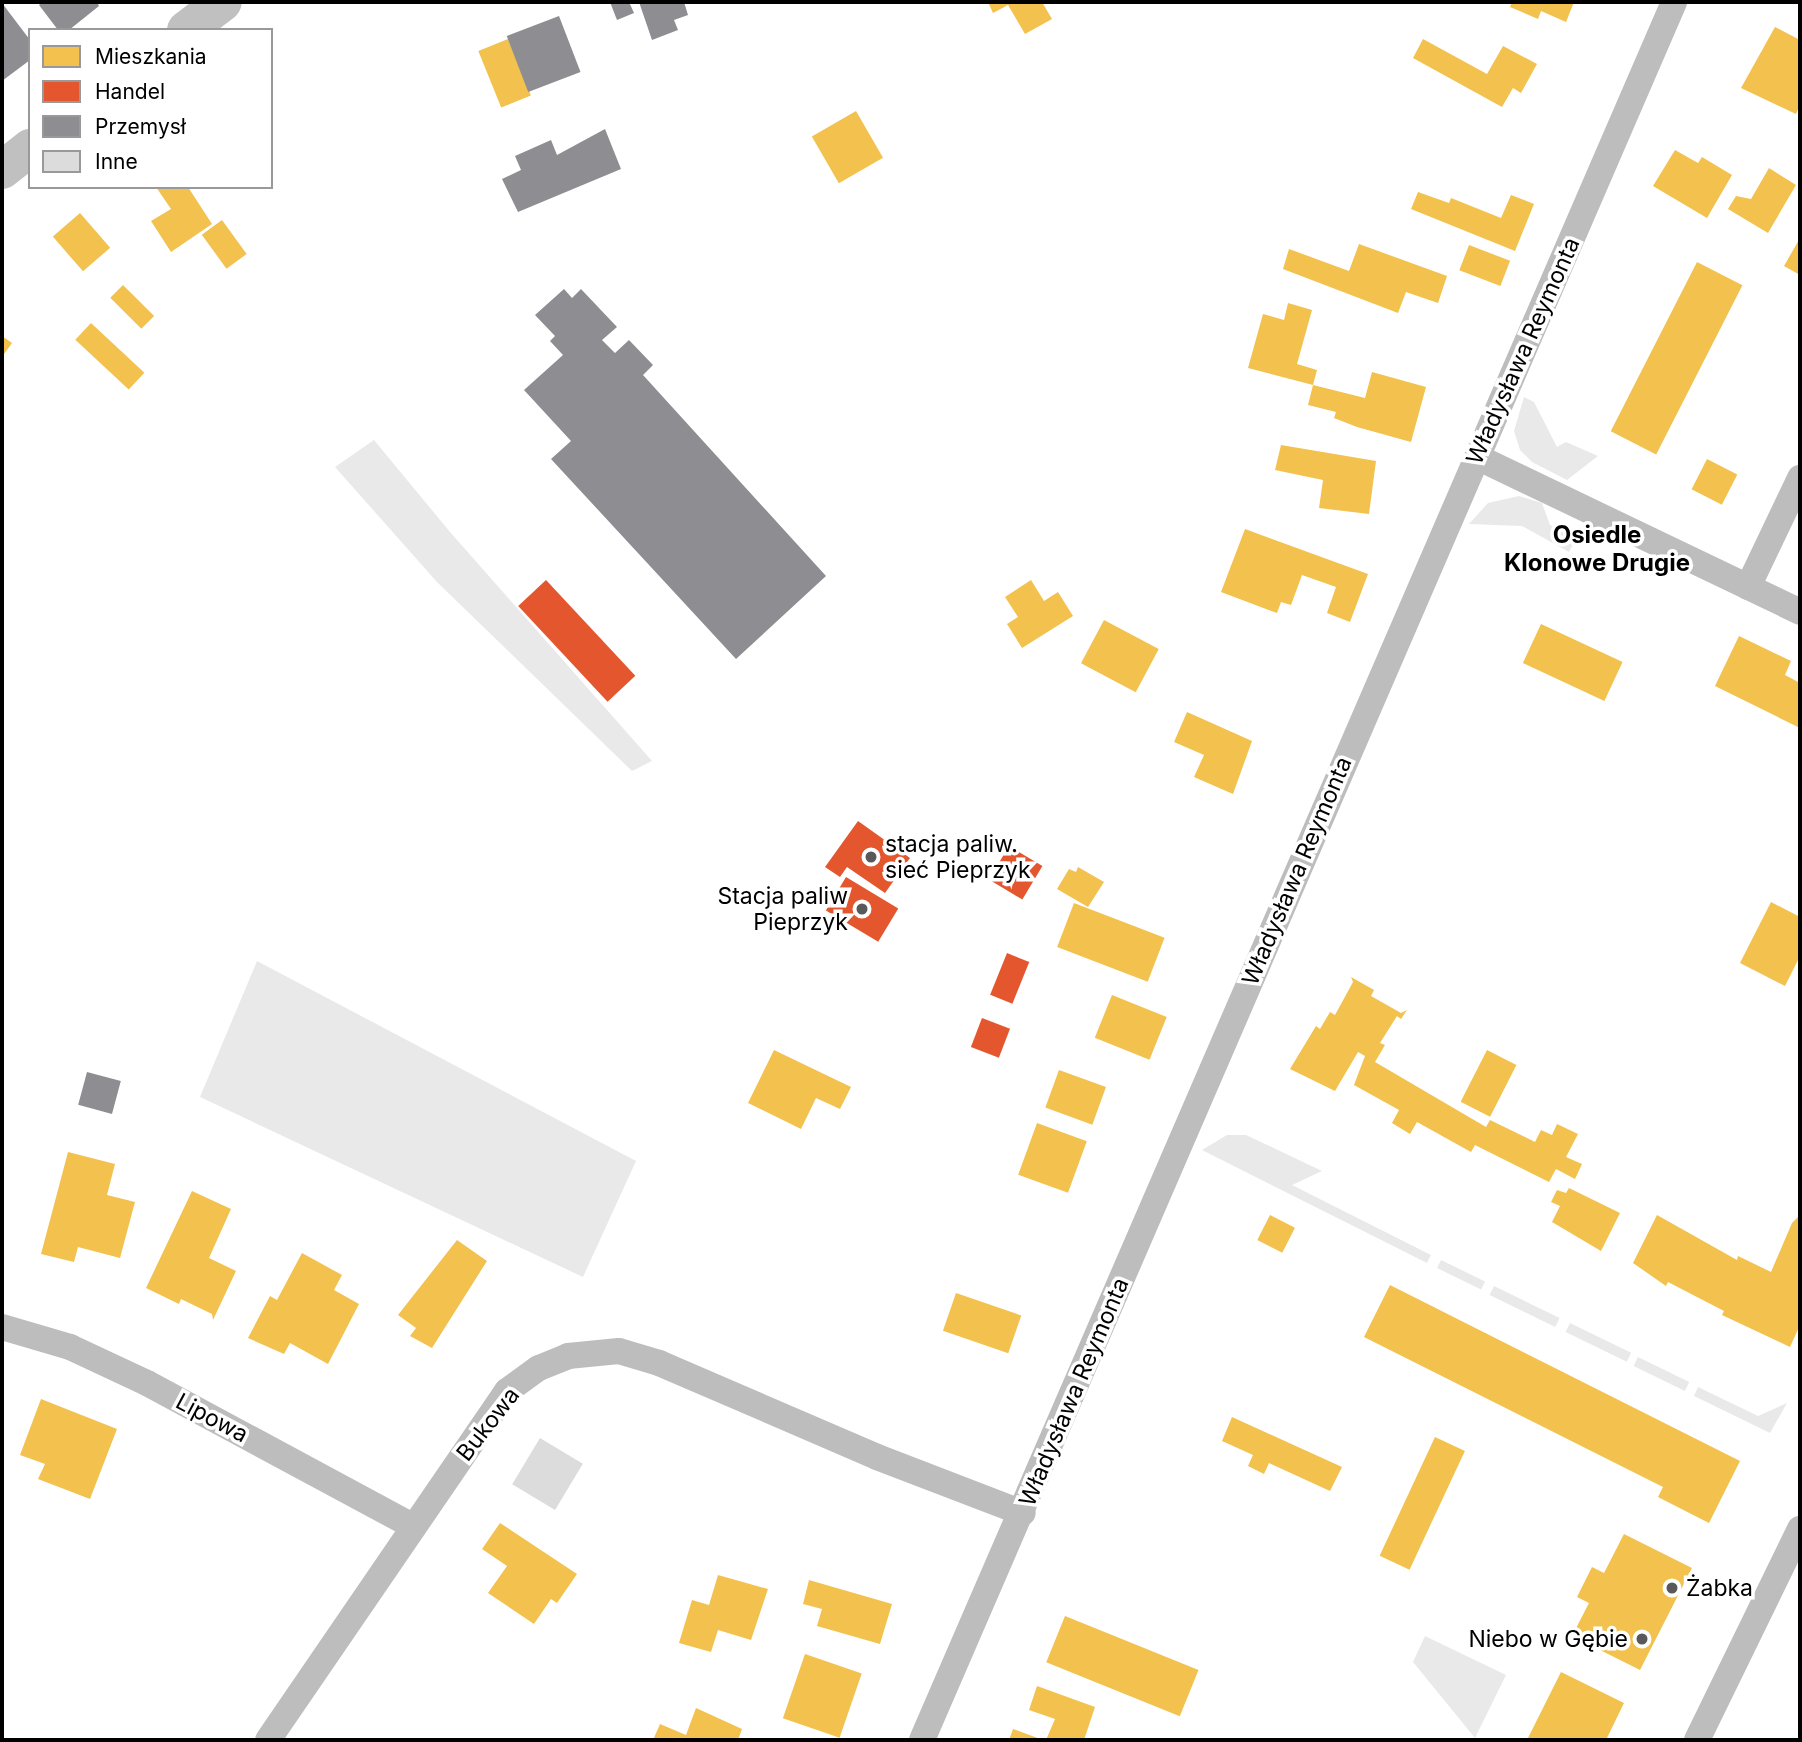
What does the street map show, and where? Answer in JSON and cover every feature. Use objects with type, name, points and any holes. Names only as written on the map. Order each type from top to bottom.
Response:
[{"type":"main road","points":[[189,28],[223,2]]},
{"type":"main road","points":[[2,170],[28,150]]},
{"type":"street","name":"Władysława Reymonta","points":[[922,1740],[1023,1513],[1674,2]]},
{"type":"street","points":[[1477,457],[1800,612]]},
{"type":"street","points":[[1748,587],[1800,478]]},
{"type":"street","name":"Lipowa","points":[[2,1327],[70,1347],[147,1383],[414,1527]]},
{"type":"street","name":"Bukowa","points":[[268,1740],[507,1391],[540,1368],[593,1350],[619,1351],[659,1363],[877,1457],[1023,1513]]},
{"type":"street","points":[[1697,1740],[1794,1557],[1800,1530]]},
{"type":"shaded area","points":[[1524,397],[1534,402],[1557,447],[1566,442],[1598,456],[1567,480],[1532,462],[1520,450],[1514,431]]},
{"type":"shaded area","points":[[374,440],[450,532],[652,761],[632,771],[437,582],[335,467]]},
{"type":"shaded area","points":[[1519,496],[1542,503],[1550,525],[1576,539],[1569,552],[1522,526],[1469,524],[1488,503]]},
{"type":"shaded area","points":[[257,961],[636,1161],[583,1277],[200,1097]]},
{"type":"shaded area","points":[[1227,1135],[1246,1135],[1322,1171],[1292,1185],[1431,1255],[1427,1263],[1202,1150]]},
{"type":"shaded area","points":[[1441,1260],[1485,1281],[1481,1290],[1437,1268]]},
{"type":"shaded area","points":[[1494,1286],[1560,1318],[1555,1327],[1490,1295]]},
{"type":"shaded area","points":[[1570,1323],[1631,1353],[1627,1362],[1566,1332]]},
{"type":"shaded area","points":[[1638,1357],[1689,1382],[1685,1391],[1634,1366]]},
{"type":"shaded area","points":[[1698,1387],[1758,1416],[1787,1403],[1770,1433],[1694,1396]]},
{"type":"shaded area","points":[[1425,1636],[1506,1675],[1475,1738],[1413,1662]]},
{"type":"building: Mieszkania","points":[[988,2],[1042,2],[1052,19],[1025,34],[1008,5],[993,13]]},
{"type":"building: Mieszkania","points":[[1512,2],[1574,2],[1566,22],[1541,11],[1538,19],[1510,7]]},
{"type":"building: Mieszkania","points":[[1775,27],[1800,40],[1800,105],[1796,114],[1741,88]]},
{"type":"building: Mieszkania","points":[[508,39],[531,96],[501,108],[478,51]]},
{"type":"building: Mieszkania","points":[[1423,39],[1487,74],[1503,46],[1537,64],[1521,93],[1513,88],[1502,107],[1413,58]]},
{"type":"building: Mieszkania","points":[[856,111],[883,158],[839,183],[812,136]]},
{"type":"building: Mieszkania","points":[[1675,150],[1698,163],[1702,157],[1732,175],[1707,218],[1653,186]]},
{"type":"building: Mieszkania","points":[[1769,168],[1796,185],[1768,233],[1728,209],[1736,196],[1751,199]]},
{"type":"building: Mieszkania","points":[[157,189],[189,189],[212,224],[171,252],[151,221],[171,209]]},
{"type":"building: Mieszkania","points":[[1418,192],[1449,203],[1451,198],[1501,218],[1511,195],[1534,204],[1515,251],[1411,209]]},
{"type":"building: Mieszkania","points":[[80,213],[110,248],[83,271],[53,237]]},
{"type":"building: Mieszkania","points":[[222,220],[247,254],[226,269],[202,235]]},
{"type":"building: Mieszkania","points":[[1800,238],[1800,275],[1784,266]]},
{"type":"building: Mieszkania","points":[[1359,244],[1447,276],[1438,303],[1406,292],[1398,313],[1283,269],[1289,249],[1349,271]]},
{"type":"building: Mieszkania","points":[[1469,245],[1510,261],[1500,286],[1459,270]]},
{"type":"building: Mieszkania","points":[[1697,262],[1742,285],[1656,454],[1611,431]]},
{"type":"building: Mieszkania","points":[[123,285],[154,316],[141,329],[110,298]]},
{"type":"building: Mieszkania","points":[[1288,303],[1312,310],[1297,364],[1317,370],[1313,385],[1248,368],[1263,314],[1284,320]]},
{"type":"building: Mieszkania","points":[[91,323],[144,373],[129,390],[75,340]]},
{"type":"building: Mieszkania","points":[[2,336],[12,343],[2,357]]},
{"type":"building: Mieszkania","points":[[1372,372],[1426,387],[1411,442],[1357,427],[1334,418],[1336,412],[1308,405],[1313,385],[1365,398]]},
{"type":"building: Mieszkania","points":[[1281,445],[1376,461],[1369,514],[1319,508],[1323,480],[1275,470]]},
{"type":"building: Mieszkania","points":[[1707,459],[1737,474],[1722,505],[1692,489]]},
{"type":"building: Mieszkania","points":[[1245,529],[1368,574],[1350,622],[1327,613],[1336,587],[1302,575],[1291,605],[1281,602],[1277,613],[1221,592]]},
{"type":"building: Mieszkania","points":[[1031,580],[1044,601],[1058,592],[1073,616],[1022,648],[1007,624],[1018,617],[1005,597]]},
{"type":"building: Mieszkania","points":[[1104,620],[1159,649],[1136,692],[1081,663]]},
{"type":"building: Mieszkania","points":[[1541,624],[1623,662],[1604,701],[1523,663]]},
{"type":"building: Mieszkania","points":[[1739,636],[1791,661],[1785,675],[1800,683],[1800,728],[1715,686]]},
{"type":"building: Mieszkania","points":[[1187,712],[1252,741],[1233,794],[1194,777],[1204,755],[1174,742]]},
{"type":"building: Mieszkania","points":[[1078,867],[1104,882],[1088,907],[1057,889],[1069,869],[1076,872]]},
{"type":"building: Mieszkania","points":[[1771,902],[1800,917],[1800,956],[1785,986],[1740,963]]},
{"type":"building: Mieszkania","points":[[1074,903],[1165,938],[1148,982],[1057,947]]},
{"type":"building: Mieszkania","points":[[1351,977],[1374,990],[1371,996],[1401,1013],[1407,1010],[1401,1019],[1397,1016],[1380,1043],[1385,1045],[1375,1062],[1486,1127],[1490,1120],[1535,1142],[1541,1130],[1552,1135],[1557,1124],[1578,1134],[1566,1157],[1582,1164],[1575,1179],[1556,1169],[1549,1182],[1475,1145],[1471,1152],[1417,1122],[1410,1134],[1392,1123],[1399,1110],[1354,1085],[1365,1056],[1358,1052],[1335,1091],[1290,1069],[1316,1026],[1320,1029],[1330,1012],[1335,1015],[1353,982]]},
{"type":"building: Mieszkania","points":[[1112,995],[1167,1017],[1149,1060],[1095,1038]]},
{"type":"building: Mieszkania","points":[[774,1050],[851,1087],[840,1109],[816,1098],[801,1129],[748,1103]]},
{"type":"building: Mieszkania","points":[[1487,1050],[1516,1065],[1490,1117],[1461,1102]]},
{"type":"building: Mieszkania","points":[[1059,1070],[1106,1087],[1092,1125],[1045,1108]]},
{"type":"building: Mieszkania","points":[[1037,1123],[1087,1141],[1068,1193],[1018,1175]]},
{"type":"building: Mieszkania","points":[[68,1152],[115,1164],[107,1195],[135,1202],[120,1258],[78,1247],[74,1262],[41,1254]]},
{"type":"building: Mieszkania","points":[[1569,1188],[1620,1213],[1601,1251],[1552,1222],[1560,1206],[1551,1202],[1557,1190],[1566,1193]]},
{"type":"building: Mieszkania","points":[[192,1191],[231,1209],[209,1258],[236,1271],[213,1320],[212,1314],[181,1299],[179,1304],[146,1288]]},
{"type":"building: Mieszkania","points":[[1270,1215],[1295,1228],[1282,1253],[1257,1240]]},
{"type":"building: Mieszkania","points":[[1657,1215],[1737,1260],[1738,1256],[1771,1272],[1792,1223],[1800,1215],[1800,1325],[1790,1347],[1722,1315],[1724,1311],[1668,1282],[1666,1286],[1633,1263]]},
{"type":"building: Mieszkania","points":[[457,1240],[487,1261],[432,1348],[410,1336],[416,1328],[398,1315]]},
{"type":"building: Mieszkania","points":[[302,1253],[342,1275],[334,1290],[359,1304],[328,1364],[290,1343],[284,1354],[248,1338],[270,1296],[277,1300]]},
{"type":"building: Mieszkania","points":[[1390,1285],[1740,1461],[1709,1523],[1658,1497],[1663,1487],[1364,1337]]},
{"type":"building: Mieszkania","points":[[956,1293],[1021,1315],[1008,1353],[943,1331]]},
{"type":"building: Mieszkania","points":[[41,1399],[117,1429],[90,1499],[38,1479],[45,1464],[20,1455]]},
{"type":"building: Mieszkania","points":[[1232,1417],[1342,1467],[1330,1491],[1269,1463],[1264,1474],[1248,1466],[1253,1455],[1222,1441]]},
{"type":"building: Mieszkania","points":[[1435,1437],[1465,1451],[1410,1570],[1380,1556]]},
{"type":"building: Mieszkania","points":[[500,1523],[577,1574],[557,1603],[551,1599],[534,1624],[488,1593],[507,1566],[482,1549]]},
{"type":"building: Mieszkania","points":[[1624,1534],[1692,1568],[1640,1670],[1572,1636],[1589,1603],[1577,1597],[1592,1567],[1604,1573]]},
{"type":"building: Mieszkania","points":[[718,1575],[768,1589],[751,1640],[718,1630],[711,1652],[679,1643],[692,1600],[709,1605]]},
{"type":"building: Mieszkania","points":[[809,1580],[892,1604],[880,1644],[817,1626],[822,1609],[803,1604]]},
{"type":"building: Mieszkania","points":[[1065,1616],[1199,1670],[1180,1716],[1046,1662]]},
{"type":"building: Mieszkania","points":[[805,1654],[862,1674],[840,1738],[783,1718]]},
{"type":"building: Mieszkania","points":[[1561,1672],[1624,1703],[1606,1740],[1527,1740]]},
{"type":"building: Mieszkania","points":[[1037,1686],[1095,1707],[1084,1740],[1046,1740],[1055,1719],[1029,1710]]},
{"type":"building: Mieszkania","points":[[696,1708],[742,1729],[738,1740],[653,1740],[660,1724],[686,1735]]},
{"type":"building: Mieszkania","points":[[1013,1729],[1043,1740],[1009,1740]]},
{"type":"building: Handel","points":[[546,580],[635,676],[608,702],[518,606]]},
{"type":"building: Handel","name":"stacja paliw. sieć Pieprzyk","points":[[858,821],[910,858],[885,893],[847,867],[840,877],[825,867]]},
{"type":"building: Handel","points":[[1009,846],[1042,866],[1022,900],[989,879]]},
{"type":"building: Handel","name":"Stacja paliw Pieprzyk","points":[[846,877],[898,908],[878,942],[826,910]]},
{"type":"building: Handel","points":[[1007,953],[1029,962],[1012,1004],[990,995]]},
{"type":"building: Handel","points":[[982,1018],[1010,1029],[999,1058],[971,1047]]},
{"type":"building: Przemysł","points":[[43,2],[97,2],[99,6],[72,28],[56,28],[39,5]]},
{"type":"building: Przemysł","points":[[610,2],[629,2],[634,13],[617,20]]},
{"type":"building: Przemysł","points":[[639,2],[684,2],[688,15],[674,20],[678,30],[652,40]]},
{"type":"building: Przemysł","points":[[2,3],[28,37],[28,62],[2,81]]},
{"type":"building: Przemysł","points":[[559,16],[581,72],[528,92],[507,36]]},
{"type":"building: Przemysł","points":[[605,129],[621,169],[518,212],[502,179],[521,170],[515,156],[551,140],[557,155]]},
{"type":"building: Przemysł","points":[[564,289],[572,298],[581,289],[617,327],[602,340],[615,353],[629,340],[653,365],[643,375],[826,576],[736,659],[551,459],[571,441],[524,390],[563,355],[550,341],[555,336],[535,315]]},
{"type":"building: Przemysł","points":[[87,1072],[121,1081],[112,1114],[78,1105]]},
{"type":"building: Inne","points":[[540,1438],[583,1464],[555,1510],[512,1484]]},
{"type":"place","name":"stacja paliw. sieć Pieprzyk","points":[[871,857]]},
{"type":"place","name":"Stacja paliw Pieprzyk","points":[[862,909]]},
{"type":"place","name":"Żabka","points":[[1672,1588]]},
{"type":"place","name":"Niebo w Gębie","points":[[1642,1639]]},
{"type":"district","name":"Osiedle Klonowe Drugie","points":[[1597,549]]}]
